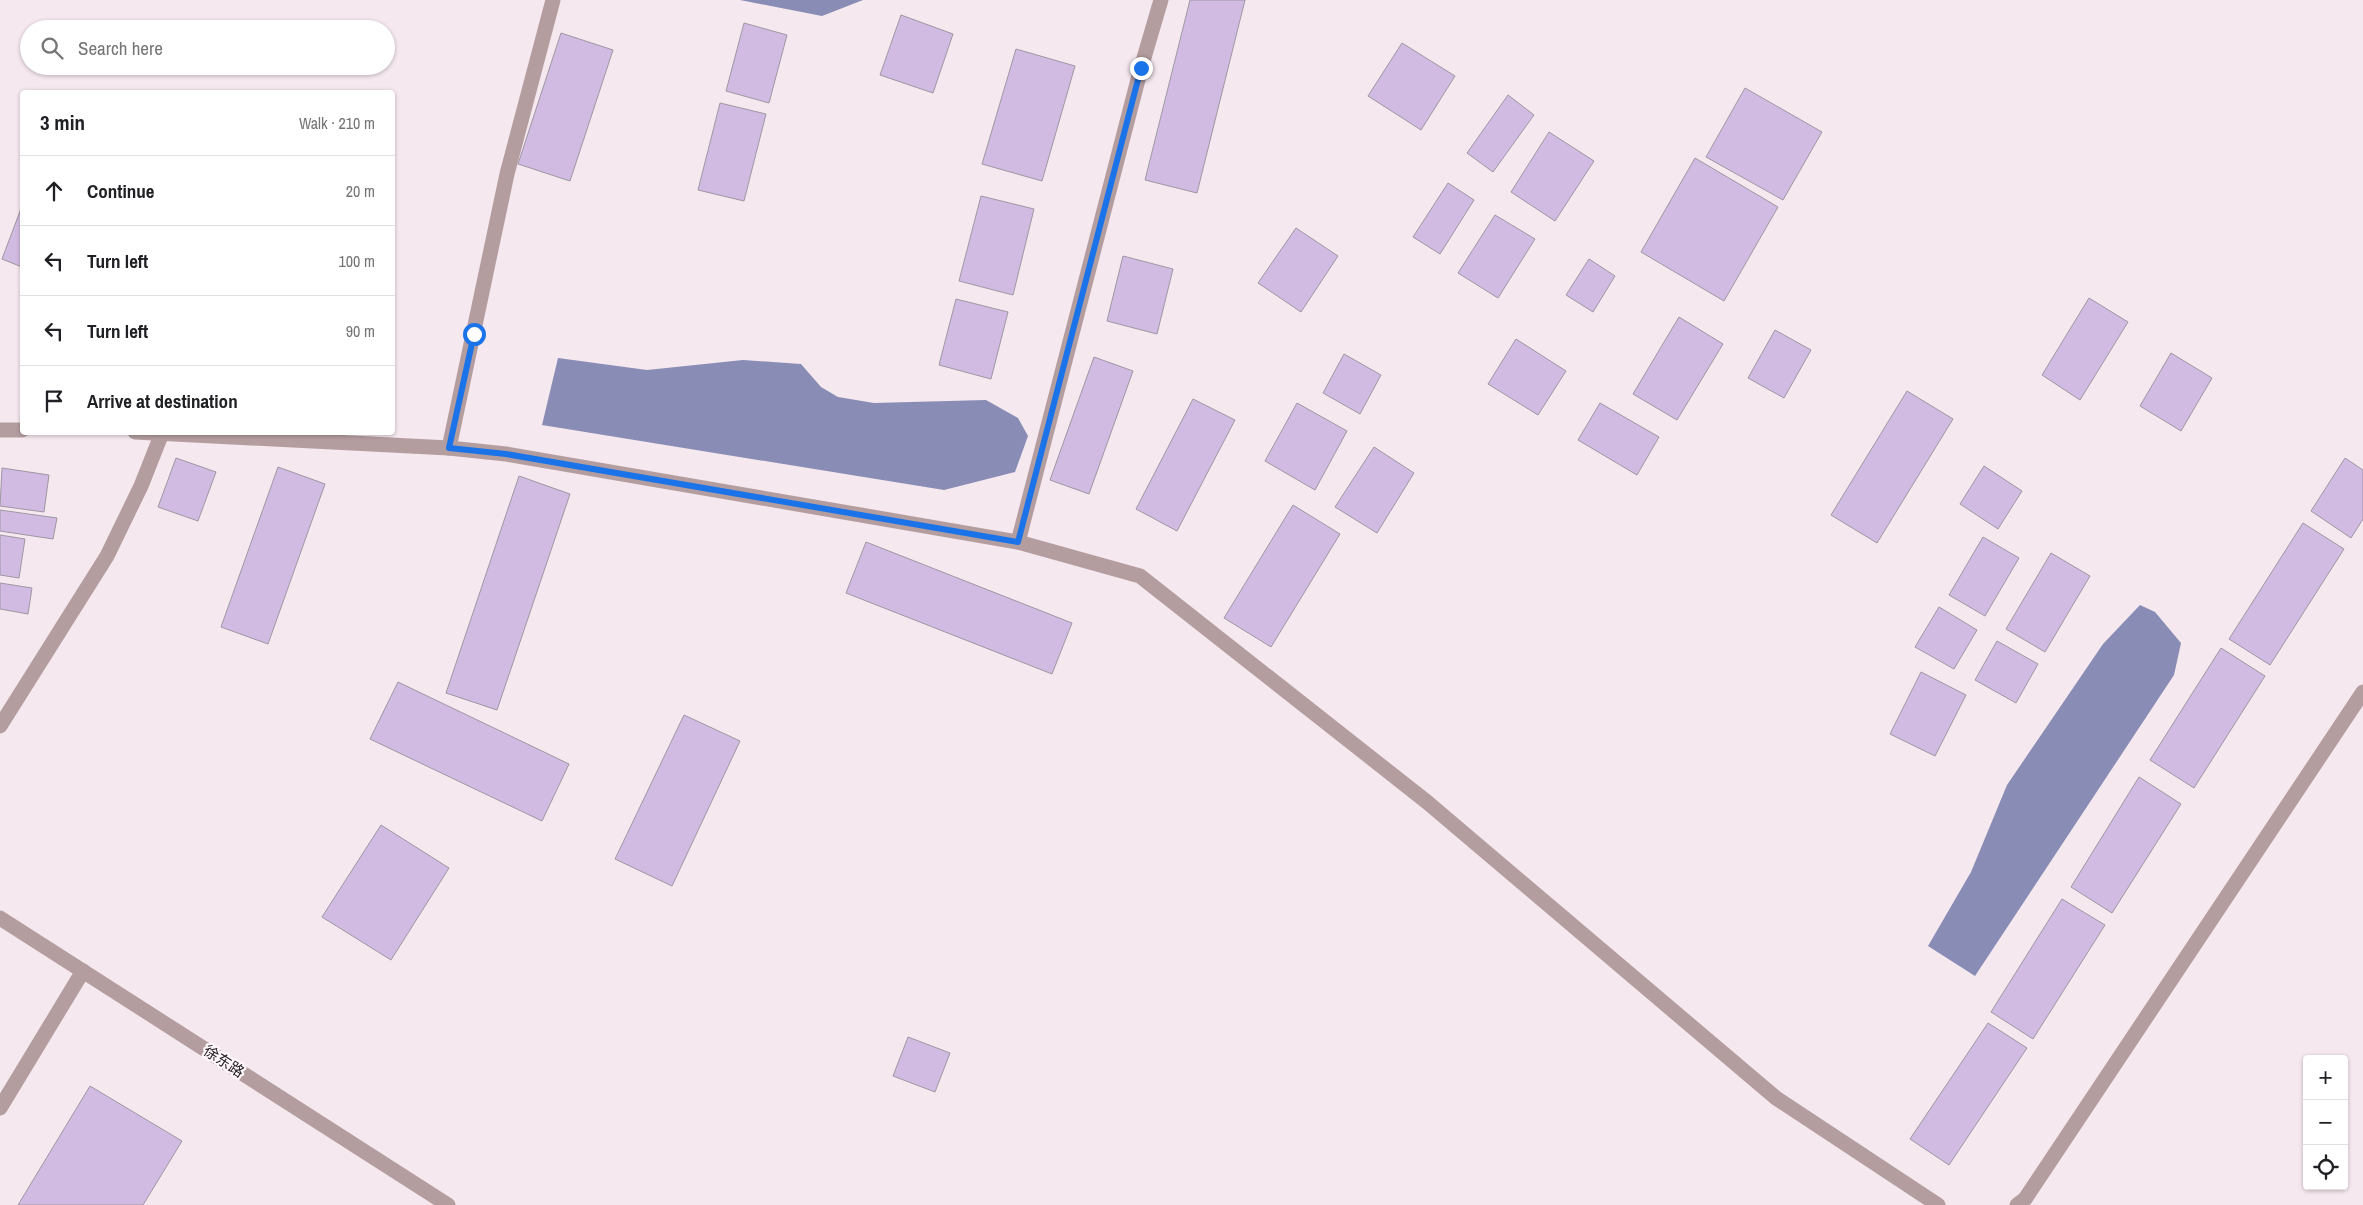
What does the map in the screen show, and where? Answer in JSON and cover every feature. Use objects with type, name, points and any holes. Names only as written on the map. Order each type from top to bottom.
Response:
[{"type":"street","points":[[449,448],[507,174],[553,0]]},
{"type":"street","points":[[1018,542],[1141,68],[1161,0]]},
{"type":"street","points":[[0,430],[20,430]]},
{"type":"street","points":[[0,726],[107,556],[141,486],[161,435]]},
{"type":"street","points":[[200,435],[449,448],[506,454],[1018,542],[1140,576],[1427,802],[1776,1098],[1938,1205]]},
{"type":"street","points":[[2017,1205],[2026,1198],[2363,692]]},
{"type":"street","name":"徐东路","points":[[0,918],[448,1205]]},
{"type":"street","points":[[0,1108],[83,971]]},
{"type":"water","points":[[740,0],[863,0],[822,16]]},
{"type":"water","points":[[558,358],[647,370],[743,360],[801,364],[821,387],[838,397],[874,403],[986,400],[1018,418],[1028,436],[1015,472],[944,490],[542,425]]},
{"type":"water","points":[[2140,605],[2155,612],[2181,643],[2174,675],[1975,976],[1928,946],[1971,872],[2007,785],[2103,644]]},
{"type":"building","points":[[1190,0],[1245,0],[1197,193],[1145,180]]},
{"type":"building","points":[[901,15],[953,34],[933,93],[880,75]]},
{"type":"building","points":[[744,23],[787,35],[769,103],[726,91]]},
{"type":"building","points":[[561,33],[613,50],[570,181],[518,164]]},
{"type":"building","points":[[1402,43],[1455,76],[1421,130],[1368,96]]},
{"type":"building","points":[[1016,49],[1075,66],[1042,181],[982,164]]},
{"type":"building","points":[[1745,88],[1822,132],[1783,200],[1706,157]]},
{"type":"building","points":[[1508,95],[1534,115],[1493,172],[1467,153]]},
{"type":"building","points":[[720,103],[766,114],[744,201],[698,190]]},
{"type":"building","points":[[1549,132],[1594,161],[1555,221],[1511,192]]},
{"type":"building","points":[[1695,158],[1778,207],[1724,301],[1641,252]]},
{"type":"building","points":[[1448,183],[1474,200],[1440,254],[1413,237]]},
{"type":"building","points":[[981,196],[1034,209],[1013,295],[959,281]]},
{"type":"building","points":[[20,211],[20,266],[2,259]]},
{"type":"building","points":[[1495,215],[1535,239],[1498,298],[1458,273]]},
{"type":"building","points":[[1296,228],[1338,256],[1301,312],[1258,283]]},
{"type":"building","points":[[1123,256],[1173,269],[1157,334],[1107,321]]},
{"type":"building","points":[[1589,259],[1615,276],[1593,312],[1566,295]]},
{"type":"building","points":[[2089,298],[2128,322],[2080,400],[2042,375]]},
{"type":"building","points":[[956,299],[1008,312],[991,379],[939,365]]},
{"type":"building","points":[[1679,317],[1723,344],[1677,420],[1633,394]]},
{"type":"building","points":[[1775,330],[1811,350],[1784,398],[1748,378]]},
{"type":"building","points":[[1516,339],[1566,371],[1538,415],[1488,384]]},
{"type":"building","points":[[2171,353],[2212,378],[2181,431],[2140,406]]},
{"type":"building","points":[[1344,354],[1381,375],[1360,414],[1323,393]]},
{"type":"building","points":[[1094,357],[1133,371],[1089,494],[1050,480]]},
{"type":"building","points":[[1907,391],[1953,419],[1877,543],[1831,515]]},
{"type":"building","points":[[1193,399],[1235,420],[1177,531],[1136,509]]},
{"type":"building","points":[[1297,403],[1347,431],[1315,490],[1265,461]]},
{"type":"building","points":[[1600,403],[1659,437],[1637,475],[1578,440]]},
{"type":"building","points":[[1374,447],[1414,473],[1377,533],[1335,507]]},
{"type":"building","points":[[176,458],[216,472],[198,521],[158,507]]},
{"type":"building","points":[[2345,458],[2363,470],[2363,519],[2351,538],[2311,511]]},
{"type":"building","points":[[1984,466],[2022,491],[1998,529],[1960,504]]},
{"type":"building","points":[[278,467],[325,484],[268,644],[221,627]]},
{"type":"building","points":[[2,468],[49,475],[44,512],[0,506]]},
{"type":"building","points":[[519,476],[570,494],[497,710],[446,693]]},
{"type":"building","points":[[1293,505],[1340,534],[1271,647],[1224,618]]},
{"type":"building","points":[[0,510],[57,518],[53,539],[0,531]]},
{"type":"building","points":[[2303,523],[2344,549],[2270,665],[2229,639]]},
{"type":"building","points":[[0,535],[25,539],[19,578],[0,575]]},
{"type":"building","points":[[1983,537],[2019,558],[1985,616],[1949,595]]},
{"type":"building","points":[[866,542],[1072,623],[1052,674],[846,593]]},
{"type":"building","points":[[2051,553],[2090,576],[2045,652],[2006,629]]},
{"type":"building","points":[[0,583],[32,588],[28,614],[0,609]]},
{"type":"building","points":[[1939,607],[1977,630],[1954,669],[1915,647]]},
{"type":"building","points":[[1997,641],[2038,664],[2016,703],[1975,680]]},
{"type":"building","points":[[2221,648],[2265,676],[2194,788],[2150,760]]},
{"type":"building","points":[[1921,672],[1966,695],[1935,756],[1890,734]]},
{"type":"building","points":[[398,682],[569,764],[542,821],[370,739]]},
{"type":"building","points":[[684,715],[740,741],[672,886],[615,859]]},
{"type":"building","points":[[2139,777],[2181,804],[2112,913],[2071,887]]},
{"type":"building","points":[[381,825],[449,868],[391,960],[322,917]]},
{"type":"building","points":[[2062,899],[2105,925],[2033,1039],[1991,1012]]},
{"type":"building","points":[[1988,1023],[2027,1048],[1949,1165],[1910,1139]]},
{"type":"building","points":[[908,1037],[950,1053],[935,1092],[893,1076]]},
{"type":"building","points":[[90,1086],[182,1141],[143,1205],[18,1205]]},
{"type":"route","points":[[474,334],[449,448],[506,454],[1018,542],[1141,68]]}]
